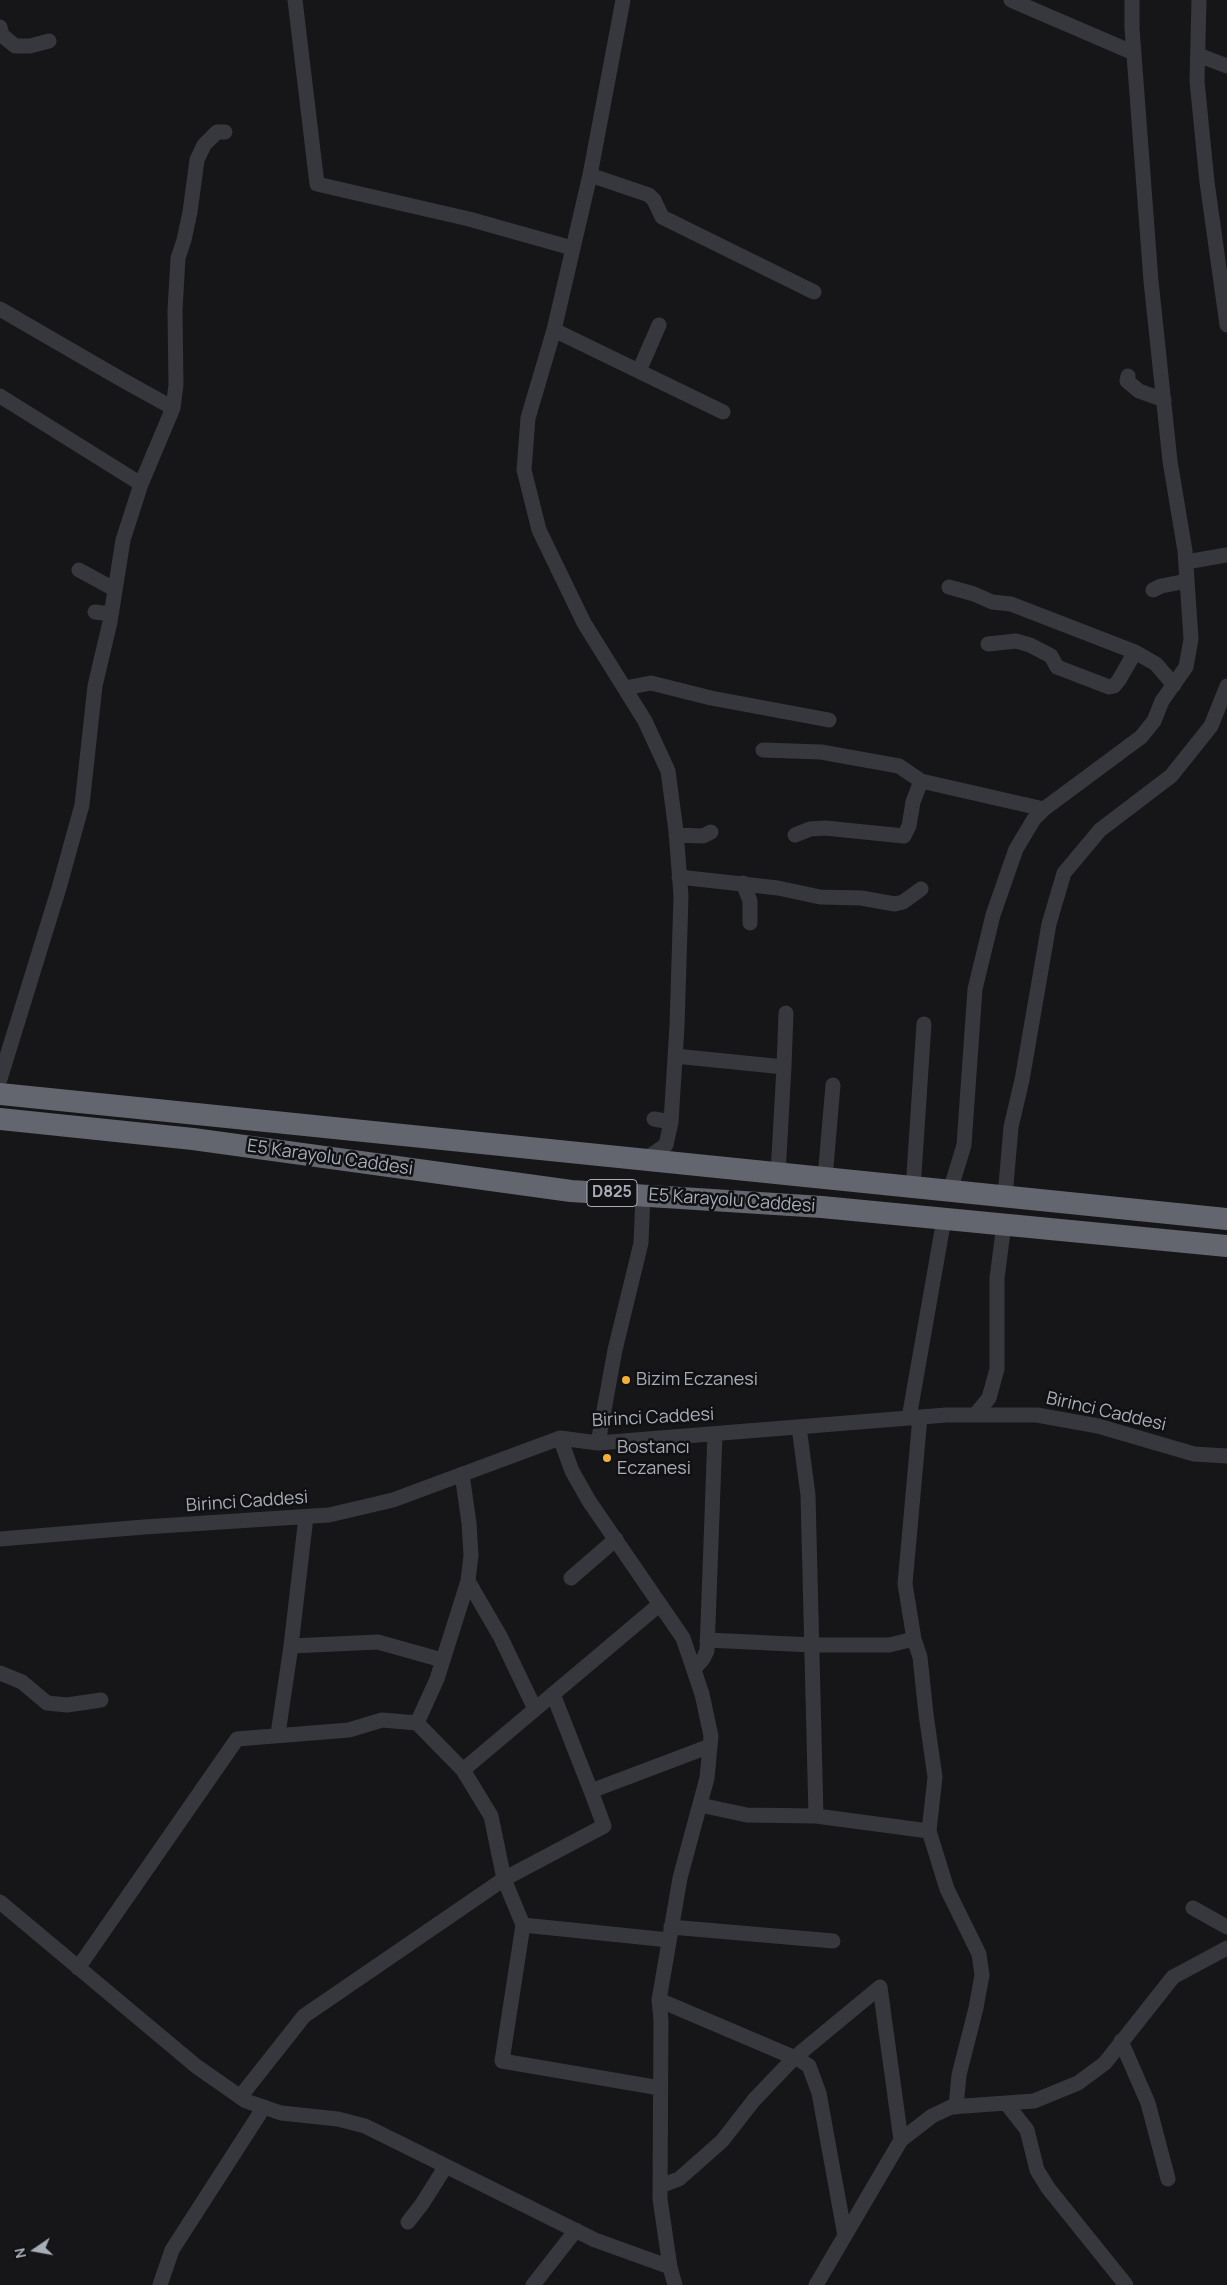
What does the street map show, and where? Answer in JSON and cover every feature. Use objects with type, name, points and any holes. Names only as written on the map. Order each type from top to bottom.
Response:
[{"type":"highway","name":"E5 Karayolu Caddesi","points":[[0,1094],[824,1178],[913,1189],[950,1191],[1227,1219]]},
{"type":"highway","name":"E5 Karayolu Caddesi","points":[[0,1120],[193,1139],[571,1191],[822,1207],[1227,1246]]},
{"type":"highway","points":[[635,1195],[638,1159]]},
{"type":"highway","points":[[668,1197],[672,1163]]},
{"type":"street","points":[[295,0],[317,184],[469,219],[572,248]]},
{"type":"street","points":[[623,0],[590,175],[554,330],[528,418],[524,470],[539,530],[584,623],[644,721],[668,771],[676,835],[680,896],[671,1122],[666,1146],[638,1159]]},
{"type":"street","points":[[1011,0],[1134,53]]},
{"type":"street","points":[[950,1191],[964,1145],[974,990],[993,915],[1016,849],[1034,819],[1044,809],[1107,760],[1141,737],[1154,721],[1162,701],[1186,668],[1191,639],[1186,562],[1170,461],[1152,281],[1134,53],[1132,0]]},
{"type":"street","points":[[1199,0],[1197,81],[1207,182],[1227,326]]},
{"type":"street","points":[[1,31],[15,46],[30,46],[49,41]]},
{"type":"street","points":[[1198,55],[1227,66]]},
{"type":"street","points":[[0,1079],[62,878],[82,805],[95,686],[111,614],[114,588],[124,540],[140,484],[173,408],[176,385],[175,302],[178,258],[190,212],[197,160],[204,145],[217,132],[225,132]]},
{"type":"street","points":[[590,175],[649,195],[654,200],[662,217],[814,292]]},
{"type":"street","points":[[0,309],[173,408]]},
{"type":"street","points":[[639,371],[659,325]]},
{"type":"street","points":[[554,330],[723,412]]},
{"type":"street","points":[[1128,376],[1127,381],[1139,391],[1164,400]]},
{"type":"street","points":[[0,396],[140,484]]},
{"type":"street","points":[[1186,562],[1227,555]]},
{"type":"street","points":[[79,570],[114,588]]},
{"type":"street","points":[[1153,590],[1161,586],[1187,581]]},
{"type":"street","points":[[949,587],[974,594],[992,602],[1011,604],[1135,652],[1156,664],[1174,685]]},
{"type":"street","points":[[95,612],[111,614]]},
{"type":"street","points":[[988,644],[1016,641],[1030,645],[1051,656],[1052,662],[1057,667],[1109,687],[1114,686],[1120,680],[1135,652]]},
{"type":"street","points":[[625,688],[651,683],[711,698],[829,720]]},
{"type":"street","points":[[1005,1197],[1011,1128],[1022,1080],[1049,924],[1064,873],[1100,830],[1171,776],[1211,726],[1227,686]]},
{"type":"street","points":[[763,750],[821,752],[898,766],[921,782],[1044,809]]},
{"type":"street","points":[[795,835],[810,829],[825,828],[904,836],[909,826],[913,802],[921,782]]},
{"type":"street","points":[[676,835],[703,836],[711,832]]},
{"type":"street","points":[[679,877],[743,883],[820,897],[861,898],[895,904],[903,902],[921,888]]},
{"type":"street","points":[[743,883],[750,901],[750,923]]},
{"type":"street","points":[[778,1174],[786,1013]]},
{"type":"street","points":[[913,1189],[924,1024]]},
{"type":"street","points":[[675,1056],[784,1067]]},
{"type":"street","points":[[824,1178],[833,1085]]},
{"type":"street","points":[[654,1119],[671,1122]]},
{"type":"street","points":[[598,1443],[615,1350],[641,1243],[635,1195]]},
{"type":"street","points":[[944,1219],[914,1418],[905,1584],[914,1639],[920,1657],[935,1777],[929,1831],[947,1889],[978,1954],[982,1975],[976,2008],[959,2075],[956,2107]]},
{"type":"street","points":[[975,1415],[989,1398],[997,1369],[997,1278],[1004,1224]]},
{"type":"street","name":"Birinci Caddesi","points":[[0,1539],[329,1515],[393,1500],[560,1438],[598,1443],[914,1418],[975,1415],[1037,1415],[1098,1426],[1194,1454],[1227,1456]]},
{"type":"street","points":[[799,1427],[808,1495],[816,1816]]},
{"type":"street","points":[[694,1669],[707,1651],[716,1434]]},
{"type":"street","points":[[560,1438],[572,1471],[589,1501],[683,1638],[702,1694],[711,1736],[707,1778],[680,1878],[659,2000],[661,2020],[660,2186],[670,2267],[675,2285]]},
{"type":"street","points":[[417,1723],[437,1679],[468,1581],[471,1556],[470,1523],[462,1474]]},
{"type":"street","points":[[278,1734],[291,1646],[306,1517]]},
{"type":"street","points":[[571,1578],[616,1539]]},
{"type":"street","points":[[468,1581],[500,1636],[535,1709]]},
{"type":"street","points":[[463,1770],[660,1604]]},
{"type":"street","points":[[707,1640],[812,1645],[890,1645],[914,1639]]},
{"type":"street","points":[[291,1646],[378,1642],[442,1660]]},
{"type":"street","points":[[0,1673],[22,1682],[47,1703],[67,1705],[102,1700]]},
{"type":"street","points":[[240,2097],[304,2016],[504,1879],[604,1826],[553,1694]]},
{"type":"street","points":[[78,1968],[236,1738],[349,1730],[382,1720],[417,1723],[463,1770],[491,1816],[504,1879],[523,1925],[502,2061],[660,2088]]},
{"type":"street","points":[[591,1791],[710,1746]]},
{"type":"street","points":[[700,1805],[747,1815],[816,1816],[929,1831]]},
{"type":"street","points":[[0,1902],[196,2066],[240,2097],[281,2113],[338,2119],[365,2126],[576,2230],[641,2258],[670,2267]]},
{"type":"street","points":[[1193,1908],[1227,1927]]},
{"type":"street","points":[[523,1925],[833,1941]]},
{"type":"street","points":[[816,2285],[901,2140],[932,2116],[951,2107],[1034,2101],[1078,2083],[1104,2062],[1172,1977],[1227,1948]]},
{"type":"street","points":[[660,2186],[679,2179],[722,2141],[754,2100],[794,2058],[880,1987],[901,2140]]},
{"type":"street","points":[[659,2000],[809,2066],[819,2093],[845,2236]]},
{"type":"street","points":[[1121,2041],[1148,2103],[1168,2179]]},
{"type":"street","points":[[1006,2103],[1027,2130],[1037,2170],[1048,2188],[1126,2285]]},
{"type":"street","points":[[160,2285],[172,2250],[264,2107]]},
{"type":"street","points":[[408,2222],[446,2166]]},
{"type":"street","points":[[533,2285],[576,2230]]},
{"type":"place","name":"Bizim Eczanesi","points":[[626,1380]]},
{"type":"place","name":"Bostancı Eczanesi","points":[[607,1458]]}]
